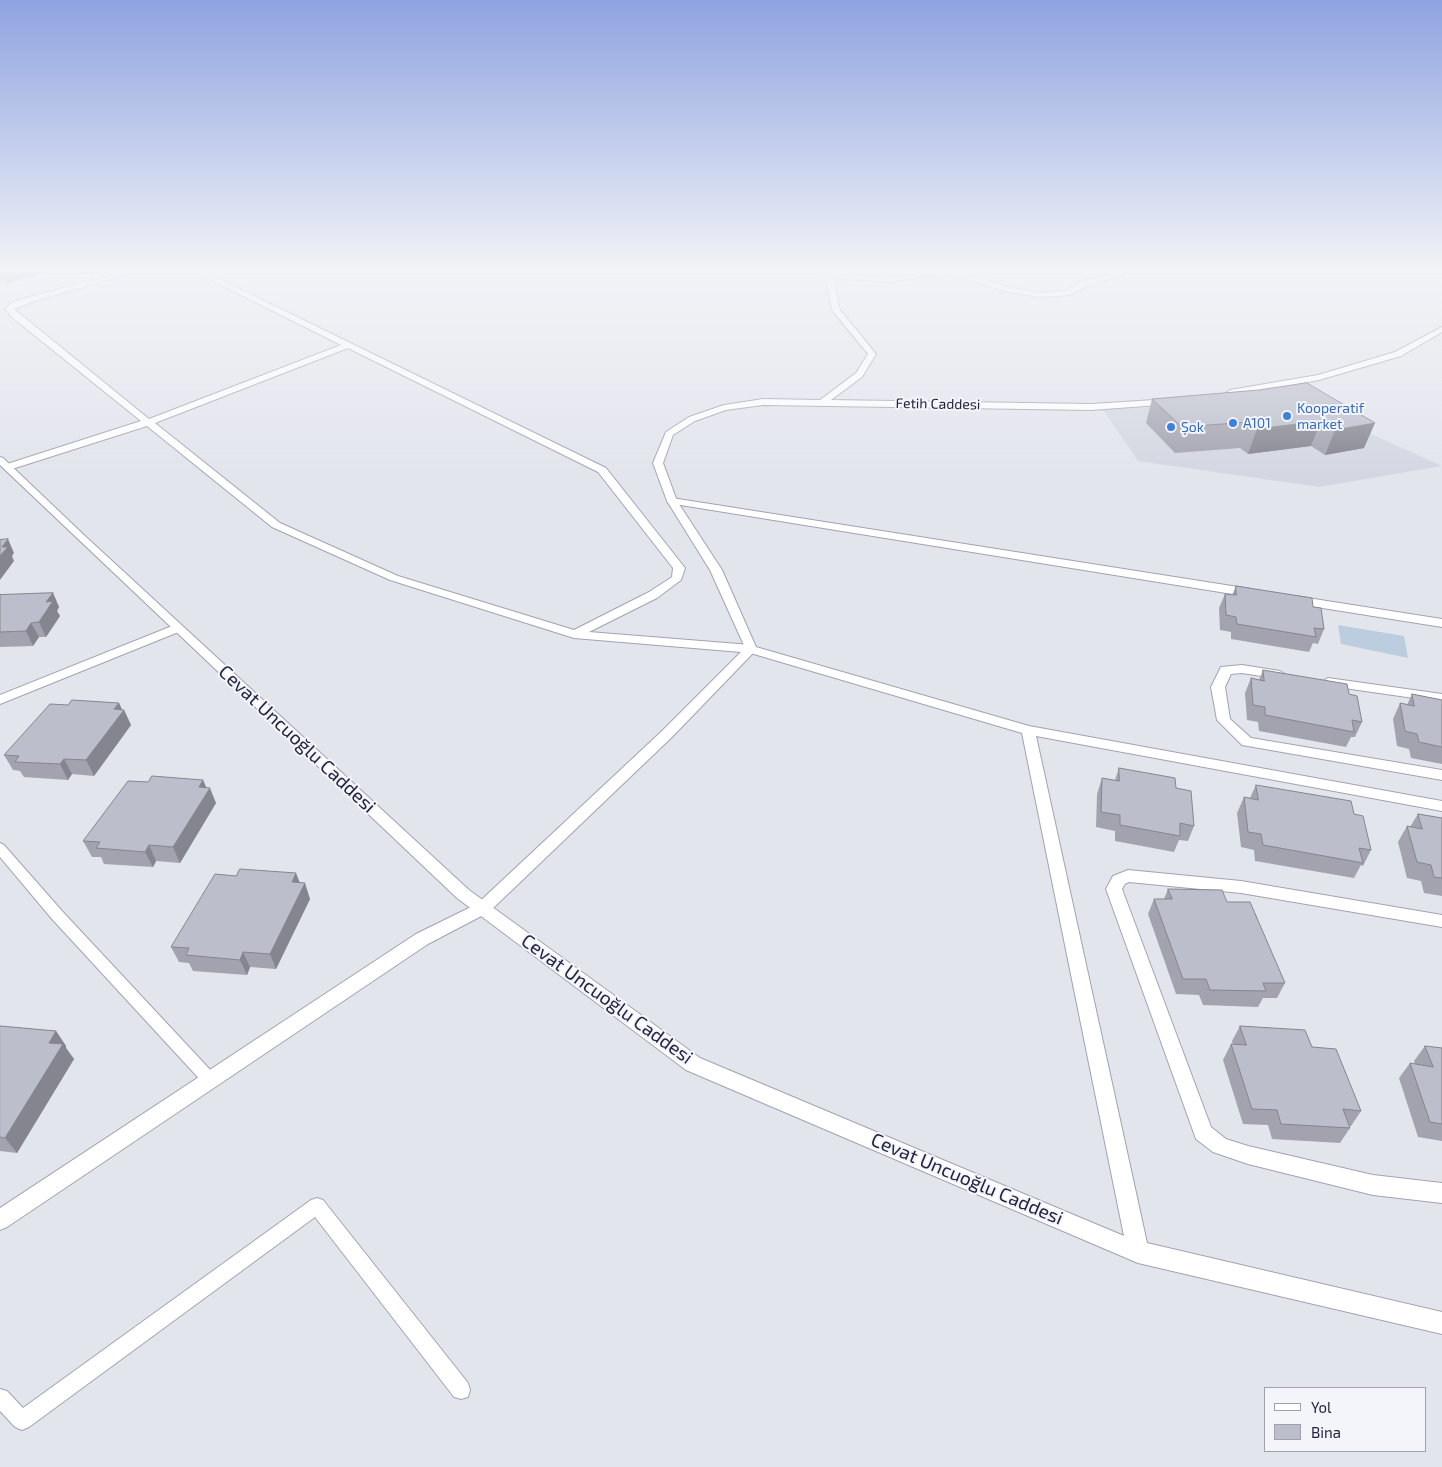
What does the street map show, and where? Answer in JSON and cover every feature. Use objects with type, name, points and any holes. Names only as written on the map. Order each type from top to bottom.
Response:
[{"type":"street","points":[[42,336],[276,525],[394,578],[574,634],[751,649],[1028,730],[1442,806]]},
{"type":"street","points":[[333,336],[602,470],[679,568],[677,578],[653,595],[574,634]]},
{"type":"street","points":[[823,402],[859,375],[872,354],[858,336]]},
{"type":"street","points":[[1224,394],[1318,377],[1398,354],[1429,336]]},
{"type":"street","points":[[4,464],[149,422],[225,394],[349,344]]},
{"type":"street","name":"Fetih Caddesi","points":[[751,649],[716,570],[672,501],[658,463],[669,434],[692,419],[724,408],[763,402],[1091,407],[1178,401]]},
{"type":"street","name":"Cevat Uncuoğlu Caddesi","points":[[4,464],[463,894],[693,1064],[1138,1252],[1442,1323]]},
{"type":"street","points":[[672,501],[1264,595]]},
{"type":"street","points":[[1284,598],[1442,623]]},
{"type":"street","points":[[0,700],[177,628]]},
{"type":"street","points":[[0,1220],[422,939],[483,908],[667,734],[751,649]]},
{"type":"street","points":[[1289,676],[1242,669],[1226,670],[1218,687],[1224,720],[1247,742],[1442,775]]},
{"type":"street","points":[[1318,680],[1442,698]]},
{"type":"street","points":[[1028,730],[1138,1252]]},
{"type":"street","points":[[1442,921],[1241,888],[1128,876],[1118,880],[1114,889],[1203,1132],[1220,1146],[1248,1155],[1373,1185],[1442,1193]]},
{"type":"lane","points":[[0,848],[56,915],[210,1080]]},
{"type":"lane","points":[[0,1398],[22,1420],[317,1206],[461,1390]]},
{"type":"shaded area","points":[[1281,393],[1442,466],[1319,487],[1138,461],[1103,410],[1200,404]]},
{"type":"shaded area","points":[[1338,625],[1404,636],[1408,658],[1341,644]]},
{"type":"building","points":[[1307,383],[1375,423],[1335,430],[1321,421],[1257,429],[1249,422],[1182,427],[1152,399],[1259,390]]},
{"type":"building","points":[[8,539],[2,547],[8,547],[0,556],[0,540]]},
{"type":"building","points":[[1236,586],[1312,598],[1313,607],[1321,608],[1324,629],[1314,628],[1316,637],[1237,624],[1236,617],[1226,615],[1225,594],[1236,595]]},
{"type":"building","points":[[53,593],[46,602],[53,601],[39,622],[31,623],[26,631],[0,632],[0,595]]},
{"type":"building","points":[[1263,670],[1347,684],[1349,694],[1357,696],[1362,722],[1352,720],[1354,732],[1265,715],[1265,707],[1253,705],[1251,678],[1264,681]]},
{"type":"building","points":[[1412,694],[1442,700],[1442,747],[1419,742],[1417,734],[1405,731],[1400,703],[1414,706]]},
{"type":"building","points":[[72,700],[119,703],[114,709],[124,710],[86,760],[64,759],[60,764],[15,762],[19,756],[4,755],[50,704],[68,705]]},
{"type":"building","points":[[1119,768],[1175,778],[1176,788],[1191,791],[1194,826],[1180,823],[1180,836],[1120,825],[1120,815],[1101,812],[1102,778],[1119,781]]},
{"type":"building","points":[[152,776],[203,780],[199,787],[210,788],[173,847],[149,845],[145,852],[96,848],[100,842],[83,841],[128,781],[148,782]]},
{"type":"building","points":[[1256,785],[1351,801],[1354,814],[1363,816],[1371,850],[1359,848],[1363,863],[1263,845],[1261,834],[1248,832],[1244,797],[1258,800]]},
{"type":"building","points":[[1418,814],[1442,818],[1442,878],[1434,877],[1431,865],[1417,862],[1407,826],[1422,829]]},
{"type":"building","points":[[240,869],[296,873],[292,882],[305,883],[270,954],[243,952],[240,960],[186,955],[189,948],[171,947],[215,874],[236,876]]},
{"type":"building","points":[[1168,889],[1222,890],[1227,902],[1250,902],[1285,983],[1263,983],[1266,991],[1210,990],[1206,979],[1183,979],[1154,899],[1172,899]]},
{"type":"building","points":[[0,1026],[56,1031],[49,1043],[63,1044],[5,1138],[0,1137]]},
{"type":"building","points":[[1240,1026],[1305,1030],[1312,1047],[1336,1049],[1361,1111],[1343,1109],[1350,1128],[1281,1124],[1277,1110],[1252,1109],[1231,1044],[1246,1045]]},
{"type":"building","points":[[1425,1046],[1442,1048],[1442,1124],[1430,1122],[1410,1063],[1433,1067]]},
{"type":"place","name":"Kooperatif market","points":[[1287,416]]},
{"type":"place","name":"A101","points":[[1233,423]]},
{"type":"place","name":"Şok","points":[[1171,427]]}]
